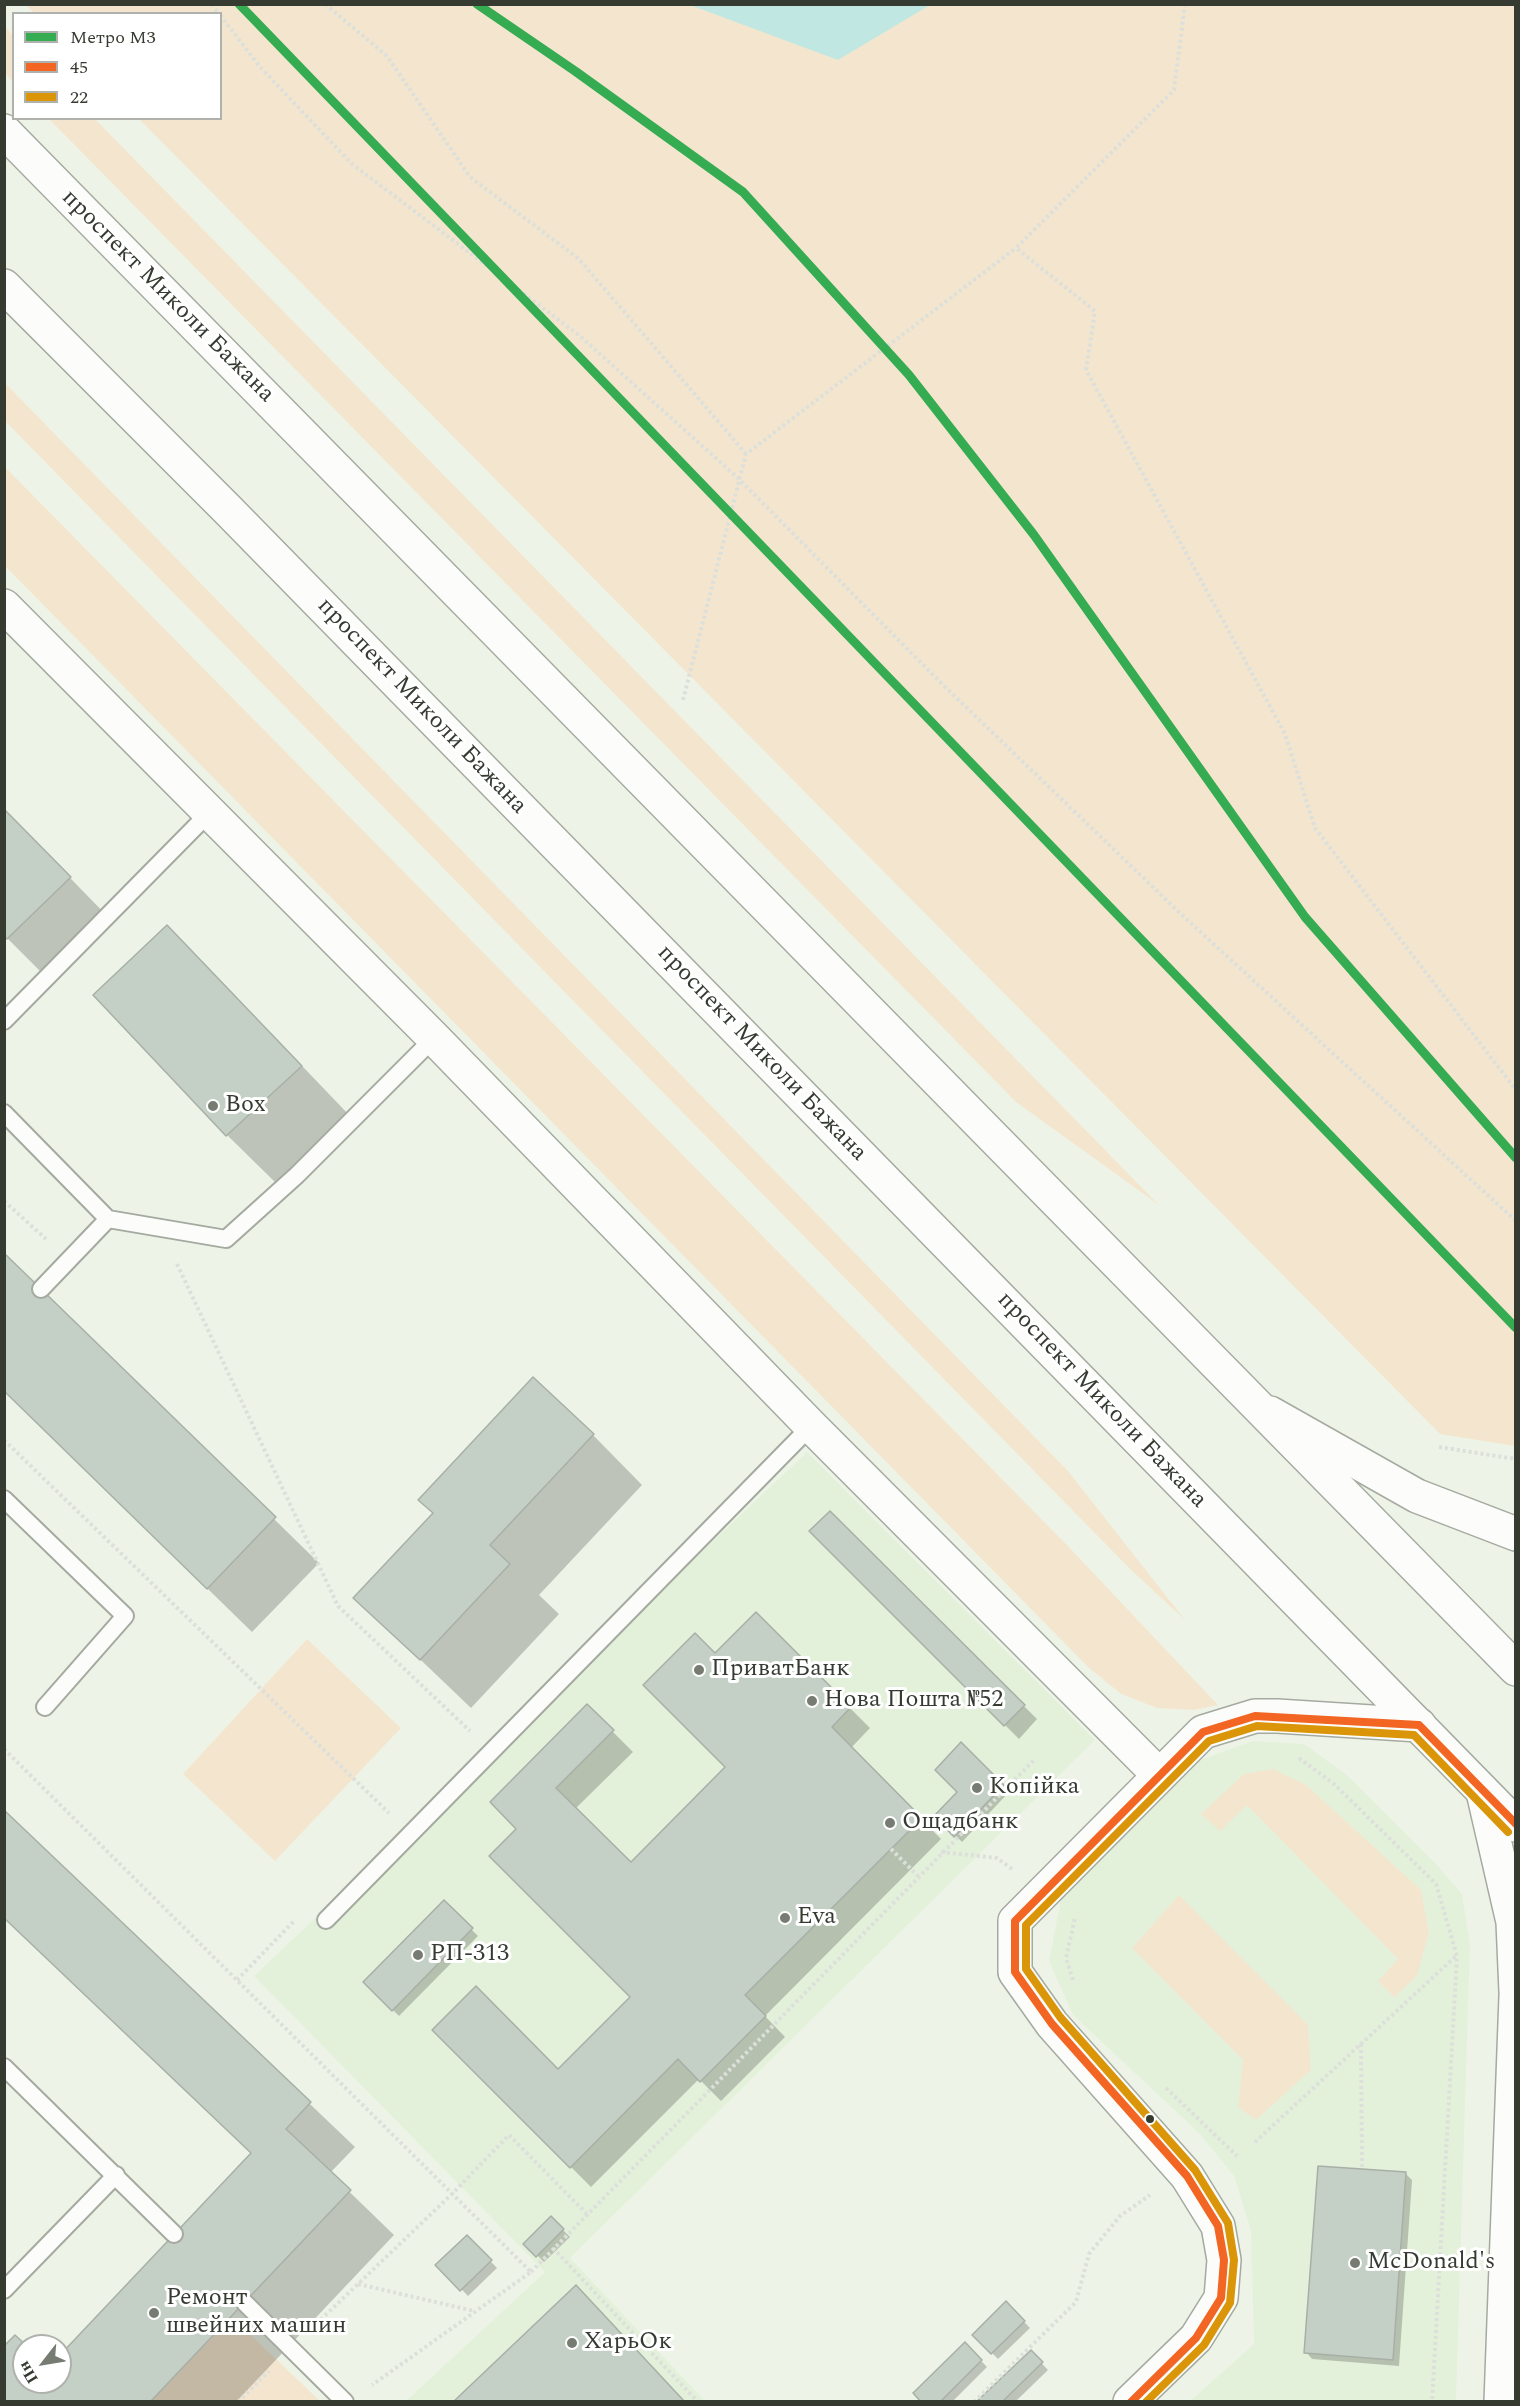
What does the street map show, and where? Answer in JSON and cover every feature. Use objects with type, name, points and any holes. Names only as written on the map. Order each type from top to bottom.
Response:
[{"type":"main road","name":"проспект Миколи Бажана","points":[[4,131],[1515,1669]]},
{"type":"main road","name":"проспект Миколи Бажана","points":[[4,286],[270,553],[1515,1825]]},
{"type":"main road","points":[[4,606],[434,1038],[811,1426],[1159,1775]]},
{"type":"main road","points":[[1257,1406],[1417,1496],[1515,1534]]},
{"type":"main road","points":[[1130,2402],[1196,2338],[1221,2298],[1224,2260],[1218,2226],[1187,2176],[1052,2024],[1015,1972],[1015,1921],[1203,1732],[1255,1716],[1419,1725]]},
{"type":"main road","points":[[1483,1792],[1513,1922],[1515,1994],[1501,2402]]},
{"type":"lane","points":[[4,1021],[208,813]]},
{"type":"lane","points":[[4,1113],[108,1219],[226,1239],[297,1175],[434,1038]]},
{"type":"lane","points":[[41,1289],[108,1219]]},
{"type":"lane","points":[[326,1920],[811,1426]]},
{"type":"lane","points":[[4,1499],[125,1616],[45,1707]]},
{"type":"lane","points":[[4,2067],[174,2234]]},
{"type":"lane","points":[[4,2290],[116,2175]]},
{"type":"lane","points":[[245,2303],[345,2402]]},
{"type":"path","points":[[325,4],[387,56],[470,177],[579,259],[746,454]]},
{"type":"path","points":[[683,700],[746,454],[1016,248],[1174,90],[1185,4]]},
{"type":"path","points":[[222,17],[260,67],[351,164],[580,336],[739,478],[940,682],[1167,900],[1515,1221]]},
{"type":"path","points":[[1016,248],[1095,311],[1086,370],[1285,734],[1315,828],[1515,1090]]},
{"type":"path","points":[[4,1201],[68,1260]]},
{"type":"path","points":[[160,1228],[338,1606],[475,1735]]},
{"type":"path","points":[[4,1440],[394,1818]]},
{"type":"path","points":[[1439,1447],[1515,1459]]},
{"type":"path","points":[[4,1749],[531,2272]]},
{"type":"path","points":[[1293,1753],[1334,1784],[1436,1884],[1457,1956],[1432,2402]]},
{"type":"path","points":[[369,2388],[531,2272],[1034,1760]]},
{"type":"path","points":[[891,1848],[918,1876]]},
{"type":"path","points":[[1075,1988],[1066,1958],[1076,1916]]},
{"type":"path","points":[[1255,2142],[1457,1956]]},
{"type":"path","points":[[1361,2044],[1362,2169]]},
{"type":"path","points":[[1159,2082],[1237,2156]]},
{"type":"path","points":[[238,2402],[452,2194],[508,2135],[587,2214]]},
{"type":"path","points":[[974,2402],[1076,2302],[1089,2254],[1120,2216],[1155,2191]]},
{"type":"path","points":[[553,2248],[698,2402]]},
{"type":"path","points":[[358,2284],[475,2311]]},
{"type":"shaded area","points":[[26,5],[1515,5],[1515,1446],[1440,1434],[140,120],[222,120],[222,12],[33,12]]},
{"type":"shaded area","points":[[5,26],[12,35],[12,81],[5,73]]},
{"type":"shaded area","points":[[50,120],[96,120],[1159,1205],[1016,1102]]},
{"type":"shaded area","points":[[5,383],[1068,1471],[1185,1620],[1131,1570],[5,421]]},
{"type":"shaded area","points":[[4,466],[1066,1544],[1218,1705],[1194,1710],[1157,1708],[1121,1694],[1088,1667],[5,566]]},
{"type":"shaded area","points":[[807,1452],[1095,1740],[570,2258],[705,2401],[406,2401],[545,2272],[254,1976]]},
{"type":"shaded area","points":[[307,1639],[401,1728],[275,1861],[183,1774]]},
{"type":"shaded area","points":[[1253,1741],[1304,1744],[1347,1775],[1436,1864],[1462,1894],[1470,1944],[1456,2401],[1190,2401],[1254,2344],[1251,2231],[1234,2176],[1199,2133],[1073,2015],[1049,1961],[1063,1888],[1181,1767]]},
{"type":"shaded area","points":[[1273,1769],[1306,1785],[1421,1890],[1429,1932],[1417,1976],[1394,1997],[1378,1981],[1398,1959],[1247,1805],[1220,1831],[1201,1814],[1244,1774]]},
{"type":"shaded area","points":[[1179,1895],[1308,2025],[1311,2070],[1256,2120],[1238,2107],[1243,2060],[1132,1948]]},
{"type":"shaded area","points":[[231,2316],[320,2401],[150,2402]]},
{"type":"water","points":[[690,5],[930,5],[838,60]]},
{"type":"building","points":[[4,809],[71,877],[7,939],[4,937]]},
{"type":"building","points":[[167,925],[302,1066],[226,1136],[93,995]]},
{"type":"building","points":[[4,1253],[276,1517],[207,1589],[4,1391]]},
{"type":"building","points":[[533,1377],[594,1434],[490,1545],[510,1564],[420,1660],[353,1598],[433,1513],[418,1500]]},
{"type":"building","points":[[830,1511],[1025,1705],[1004,1726],[809,1531]]},
{"type":"building","points":[[756,1612],[851,1707],[832,1727],[922,1818],[745,1995],[766,2016],[700,2082],[678,2059],[570,2168],[432,2030],[476,1986],[558,2069],[630,1997],[489,1856],[516,1829],[490,1802],[587,1704],[614,1730],[556,1788],[631,1862],[725,1767],[643,1685],[695,1633],[715,1653]]},
{"type":"building","name":"Копійка","points":[[961,1742],[1004,1785],[954,1837],[934,1816],[957,1792],[935,1770]]},
{"type":"building","points":[[4,1810],[311,2102],[286,2129],[351,2190],[150,2402],[4,2402],[4,2346],[12,2338],[12,2394],[72,2394],[72,2342],[251,2153],[4,1918]]},
{"type":"building","name":"РП-313","points":[[444,1900],[473,1928],[392,2011],[363,1982]]},
{"type":"building","name":"McDonald's","points":[[1318,2166],[1406,2172],[1393,2360],[1304,2353]]},
{"type":"building","points":[[551,2216],[564,2229],[536,2257],[523,2244]]},
{"type":"building","points":[[467,2235],[492,2260],[460,2291],[435,2265]]},
{"type":"building","name":"ХарьОк","points":[[576,2285],[685,2402],[453,2402]]},
{"type":"building","points":[[1006,2301],[1025,2321],[991,2354],[972,2335]]},
{"type":"building","points":[[965,2342],[982,2360],[940,2402],[921,2402],[913,2393]]},
{"type":"building","points":[[1031,2350],[1043,2362],[1002,2402],[976,2402]]},
{"type":"metro line","name":"M3","points":[[239,4],[1516,1328]]},
{"type":"metro line","name":"M3","points":[[477,4],[575,71],[743,192],[909,375],[1034,535],[1305,917],[1516,1158]]},
{"type":"transit line","name":"45","points":[[1131,2402],[1196,2338],[1221,2298],[1224,2260],[1218,2226],[1187,2176],[1052,2024],[1015,1972],[1015,1921],[1203,1732],[1255,1716],[1419,1725],[1516,1824]]},
{"type":"transit line","name":"22","points":[[1146,2402],[1204,2345],[1230,2303],[1234,2260],[1228,2223],[1195,2170],[1060,2017],[1026,1969],[1026,1925],[1209,1741],[1257,1726],[1414,1735],[1508,1832]]},
{"type":"place","name":"Box","points":[[213,1106]]},
{"type":"place","name":"ПриватБанк","points":[[699,1670]]},
{"type":"place","name":"Нова Пошта №52","points":[[812,1701]]},
{"type":"place","name":"Копійка","points":[[977,1788]]},
{"type":"place","name":"Ощадбанк","points":[[890,1823]]},
{"type":"place","name":"Eva","points":[[785,1918]]},
{"type":"place","name":"РП-313","points":[[418,1955]]},
{"type":"place","name":"McDonald's","points":[[1355,2263]]},
{"type":"place","name":"Ремонт швейних машин","points":[[154,2313]]},
{"type":"place","name":"ХарьОк","points":[[572,2343]]}]
